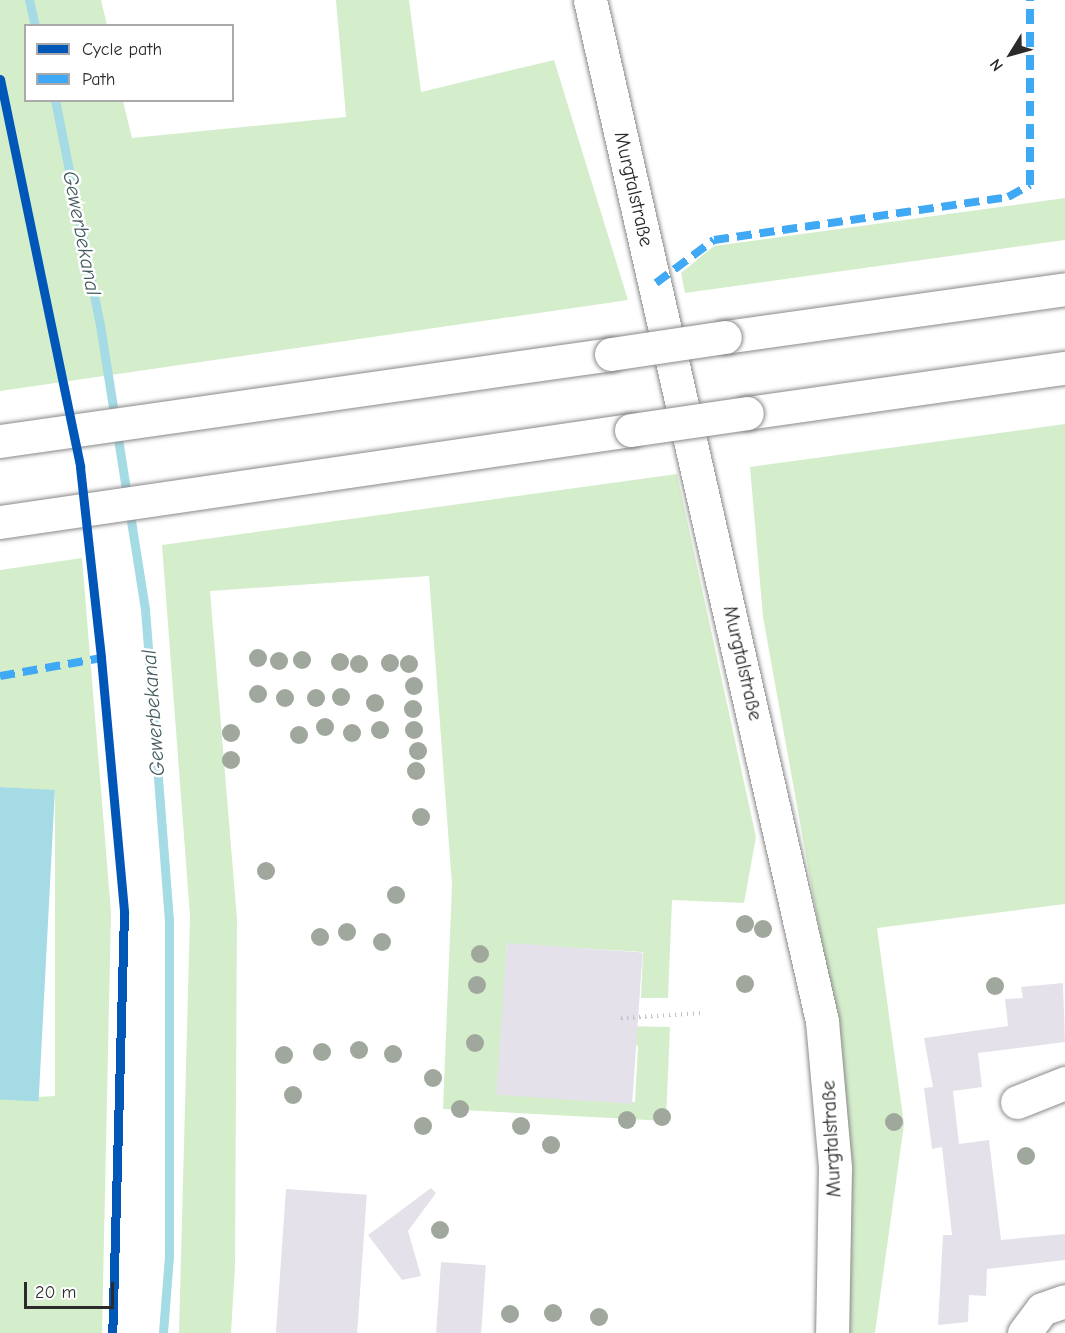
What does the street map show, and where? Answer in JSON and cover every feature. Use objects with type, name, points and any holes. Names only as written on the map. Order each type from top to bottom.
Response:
[{"type":"main road","name":"Murgtalstraße","points":[[590,0],[822,1021],[835,1168],[832,1333]]},
{"type":"main road","points":[[0,441],[1065,289]]},
{"type":"main road","points":[[0,522],[1065,368]]},
{"type":"main road","points":[[1017,1102],[1065,1083]]},
{"type":"main road","points":[[1024,1333],[1042,1309],[1065,1301]]},
{"type":"path","points":[[621,1018],[704,1013]]},
{"type":"green space","points":[[0,0],[101,0],[107,24],[24,24],[24,102],[123,102],[132,138],[346,117],[336,0],[409,0],[421,92],[554,60],[628,300],[0,391]]},
{"type":"green space","points":[[1065,198],[1065,240],[685,293],[681,273],[714,246]]},
{"type":"green space","points":[[1065,424],[1065,904],[877,928],[904,1124],[875,1333],[841,1333],[850,1147],[842,1056],[763,617],[750,467]]},
{"type":"green space","points":[[677,474],[756,837],[744,903],[672,900],[668,998],[641,998],[643,952],[507,944],[498,1094],[635,1102],[638,1047],[621,1026],[670,1027],[666,1121],[443,1109],[452,885],[429,576],[210,591],[237,919],[235,1266],[231,1333],[179,1333],[190,916],[162,545]]},
{"type":"green space","points":[[82,558],[111,912],[102,1333],[0,1333],[0,1099],[55,1096],[55,791],[0,787],[0,570]]},
{"type":"water","points":[[0,787],[55,790],[39,1101],[0,1099]]},
{"type":"building","points":[[507,943],[643,952],[632,1104],[496,1095]]},
{"type":"building","points":[[1063,983],[1065,1042],[978,1053],[982,1087],[953,1091],[959,1144],[989,1140],[1001,1240],[1065,1234],[1065,1260],[987,1269],[986,1296],[969,1295],[968,1322],[938,1325],[943,1235],[952,1235],[942,1147],[932,1149],[924,1088],[933,1087],[924,1038],[1008,1026],[1005,999],[1023,998],[1021,987]]},
{"type":"building","points":[[431,1188],[436,1193],[408,1231],[421,1276],[402,1280],[368,1235]]},
{"type":"building","points":[[286,1189],[367,1195],[357,1333],[276,1333]]},
{"type":"building","points":[[441,1262],[486,1265],[481,1333],[436,1333]]},
{"type":"waterway","name":"Gewerbekanal","points":[[29,0],[35,24]]},
{"type":"waterway","name":"Gewerbekanal","points":[[55,102],[100,325],[145,609],[169,919],[169,1256],[163,1333]]},
{"type":"marked path","points":[[656,283],[714,240],[1008,197],[1030,185],[1030,0]]},
{"type":"marked path","points":[[0,676],[101,658]]},
{"type":"cycle path","points":[[0,79],[80,467],[101,658],[124,913],[112,1333]]}]
